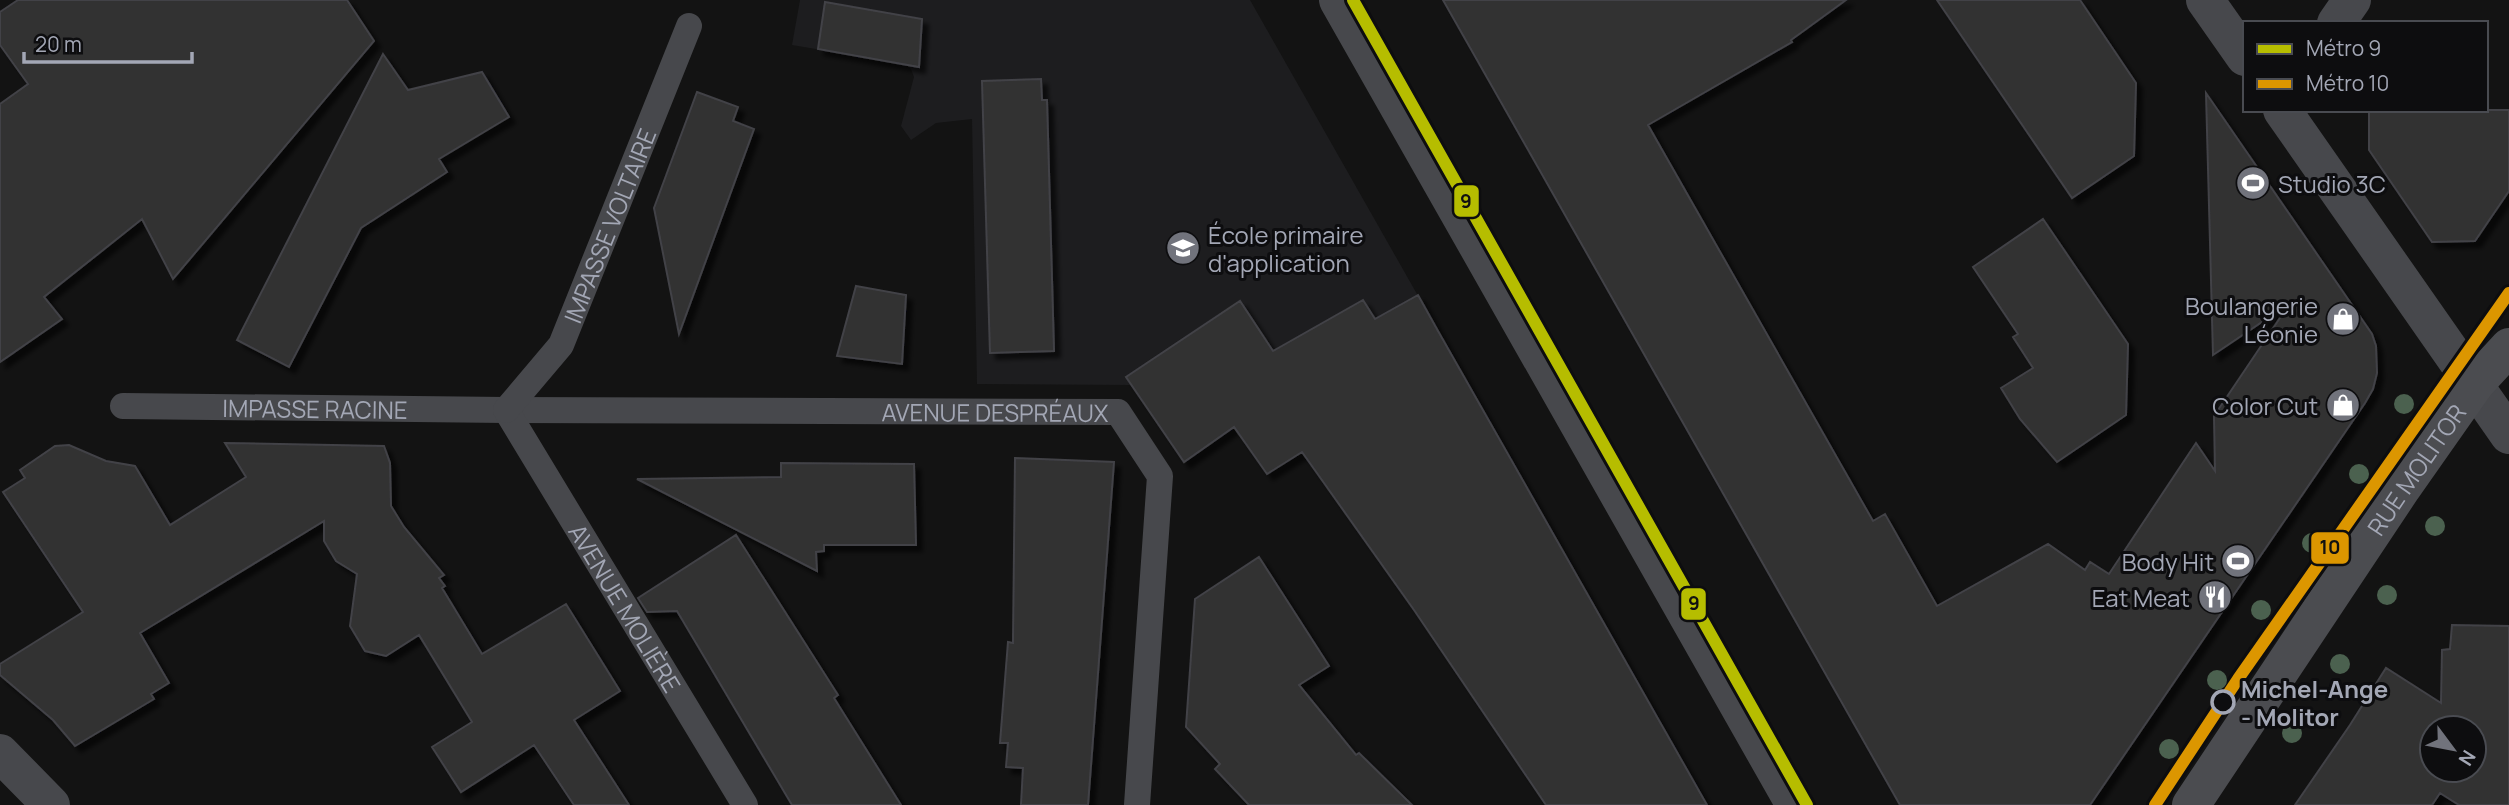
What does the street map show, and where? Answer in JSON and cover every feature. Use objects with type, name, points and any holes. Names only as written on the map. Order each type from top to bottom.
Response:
[{"type":"street","points":[[1338,0],[1795,805]]},
{"type":"street","points":[[2206,0],[2243,54]]},
{"type":"street","points":[[2337,21],[2352,0]]},
{"type":"street","points":[[2283,112],[2509,435]]},
{"type":"street","name":"RUE MOLITOR","points":[[2191,805],[2475,384],[2509,347]]},
{"type":"street","points":[[0,753],[51,805]]},
{"type":"lane","name":"IMPASSE VOLTAIRE","points":[[506,411],[561,345],[689,26]]},
{"type":"lane","name":"IMPASSE RACINE","points":[[123,406],[506,411]]},
{"type":"lane","name":"AVENUE MOLIÈRE","points":[[506,411],[745,805]]},
{"type":"lane","name":"AVENUE DESPRÉAUX","points":[[506,411],[1118,412],[1160,476],[1137,805]]},
{"type":"shaded area","name":"École primaire d'application","points":[[800,0],[1250,0],[1438,331],[1161,428],[1131,385],[977,384],[972,119],[936,123],[911,140],[901,126],[914,77],[911,69],[905,64],[792,45]]},
{"type":"building","points":[[18,0],[347,0],[374,41],[173,279],[142,219],[44,297],[62,319],[0,362],[0,104],[28,84],[0,45],[0,12]]},
{"type":"building","points":[[1443,0],[1846,0],[1791,40],[1792,42],[1648,125],[1873,521],[1885,514],[1937,606],[2048,544],[2085,570],[2090,562],[2109,574],[2196,443],[2215,471],[2214,416],[2290,303],[2213,355],[2206,93],[2372,334],[2376,346],[2377,373],[2373,389],[2365,403],[2090,805],[1900,805]]},
{"type":"building","points":[[1937,0],[2080,0],[2136,83],[2134,156],[2072,198]]},
{"type":"building","points":[[825,2],[922,19],[919,67],[818,49]]},
{"type":"building","points":[[383,54],[408,90],[482,72],[509,117],[439,159],[447,172],[361,228],[289,367],[237,340]]},
{"type":"building","points":[[1041,79],[1042,100],[1047,100],[1054,351],[990,353],[982,81]]},
{"type":"building","points":[[697,92],[738,107],[733,121],[754,129],[679,334],[654,208]]},
{"type":"building","points":[[2509,110],[2509,191],[2475,241],[2432,242],[2369,150],[2369,112]]},
{"type":"building","points":[[2043,219],[2128,344],[2126,415],[2057,462],[2020,419],[2001,388],[2033,368],[2013,337],[2018,334],[1973,267]]},
{"type":"building","points":[[856,286],[906,295],[902,364],[837,356]]},
{"type":"building","points":[[1418,295],[1707,805],[1546,805],[1414,610],[1302,452],[1267,474],[1234,427],[1184,462],[1126,377],[1240,301],[1273,351],[1363,300],[1375,319]]},
{"type":"building","points":[[225,443],[384,446],[390,463],[391,506],[404,527],[444,575],[439,578],[445,586],[442,588],[482,654],[566,604],[620,691],[574,720],[629,805],[574,805],[534,745],[461,792],[432,747],[472,722],[419,635],[386,656],[365,651],[350,626],[357,574],[336,561],[324,541],[324,521],[140,633],[169,683],[151,694],[154,699],[75,746],[53,720],[0,675],[0,664],[83,612],[3,492],[25,478],[20,470],[55,446],[69,445],[106,461],[135,466],[170,525],[246,477]]},
{"type":"building","points":[[1015,458],[1114,462],[1088,805],[1021,805],[1023,768],[1006,767],[1008,743],[1000,743],[1008,642],[1013,643]]},
{"type":"building","points":[[781,463],[914,464],[916,545],[824,545],[824,551],[816,552],[817,571],[637,479],[781,477]]},
{"type":"building","points":[[736,535],[838,695],[834,698],[901,805],[792,805],[677,611],[647,612],[638,598]]},
{"type":"building","points":[[1259,557],[1329,666],[1299,685],[1356,755],[1359,753],[1412,805],[1249,805],[1215,769],[1220,764],[1186,727],[1195,599]]},
{"type":"building","points":[[2452,625],[2509,626],[2509,805],[2459,805],[2440,793],[2432,805],[2295,805],[2386,668],[2441,703],[2442,650],[2450,649]]},
{"type":"metro line","name":"9","points":[[1353,0],[1807,805]]},
{"type":"metro line","name":"10","points":[[2155,805],[2238,679],[2509,293]]},
{"type":"place","name":"Studio 3C","points":[[2253,183]]},
{"type":"place","name":"École primaire d'application","points":[[1183,248]]},
{"type":"place","name":"Boulangerie Léonie","points":[[2343,319]]},
{"type":"place","name":"Color Cut","points":[[2343,405]]},
{"type":"place","name":"Body Hit","points":[[2238,561]]},
{"type":"place","name":"Eat Meat","points":[[2215,597]]},
{"type":"place","name":"Michel-Ange - Molitor","points":[[2223,702]]}]
